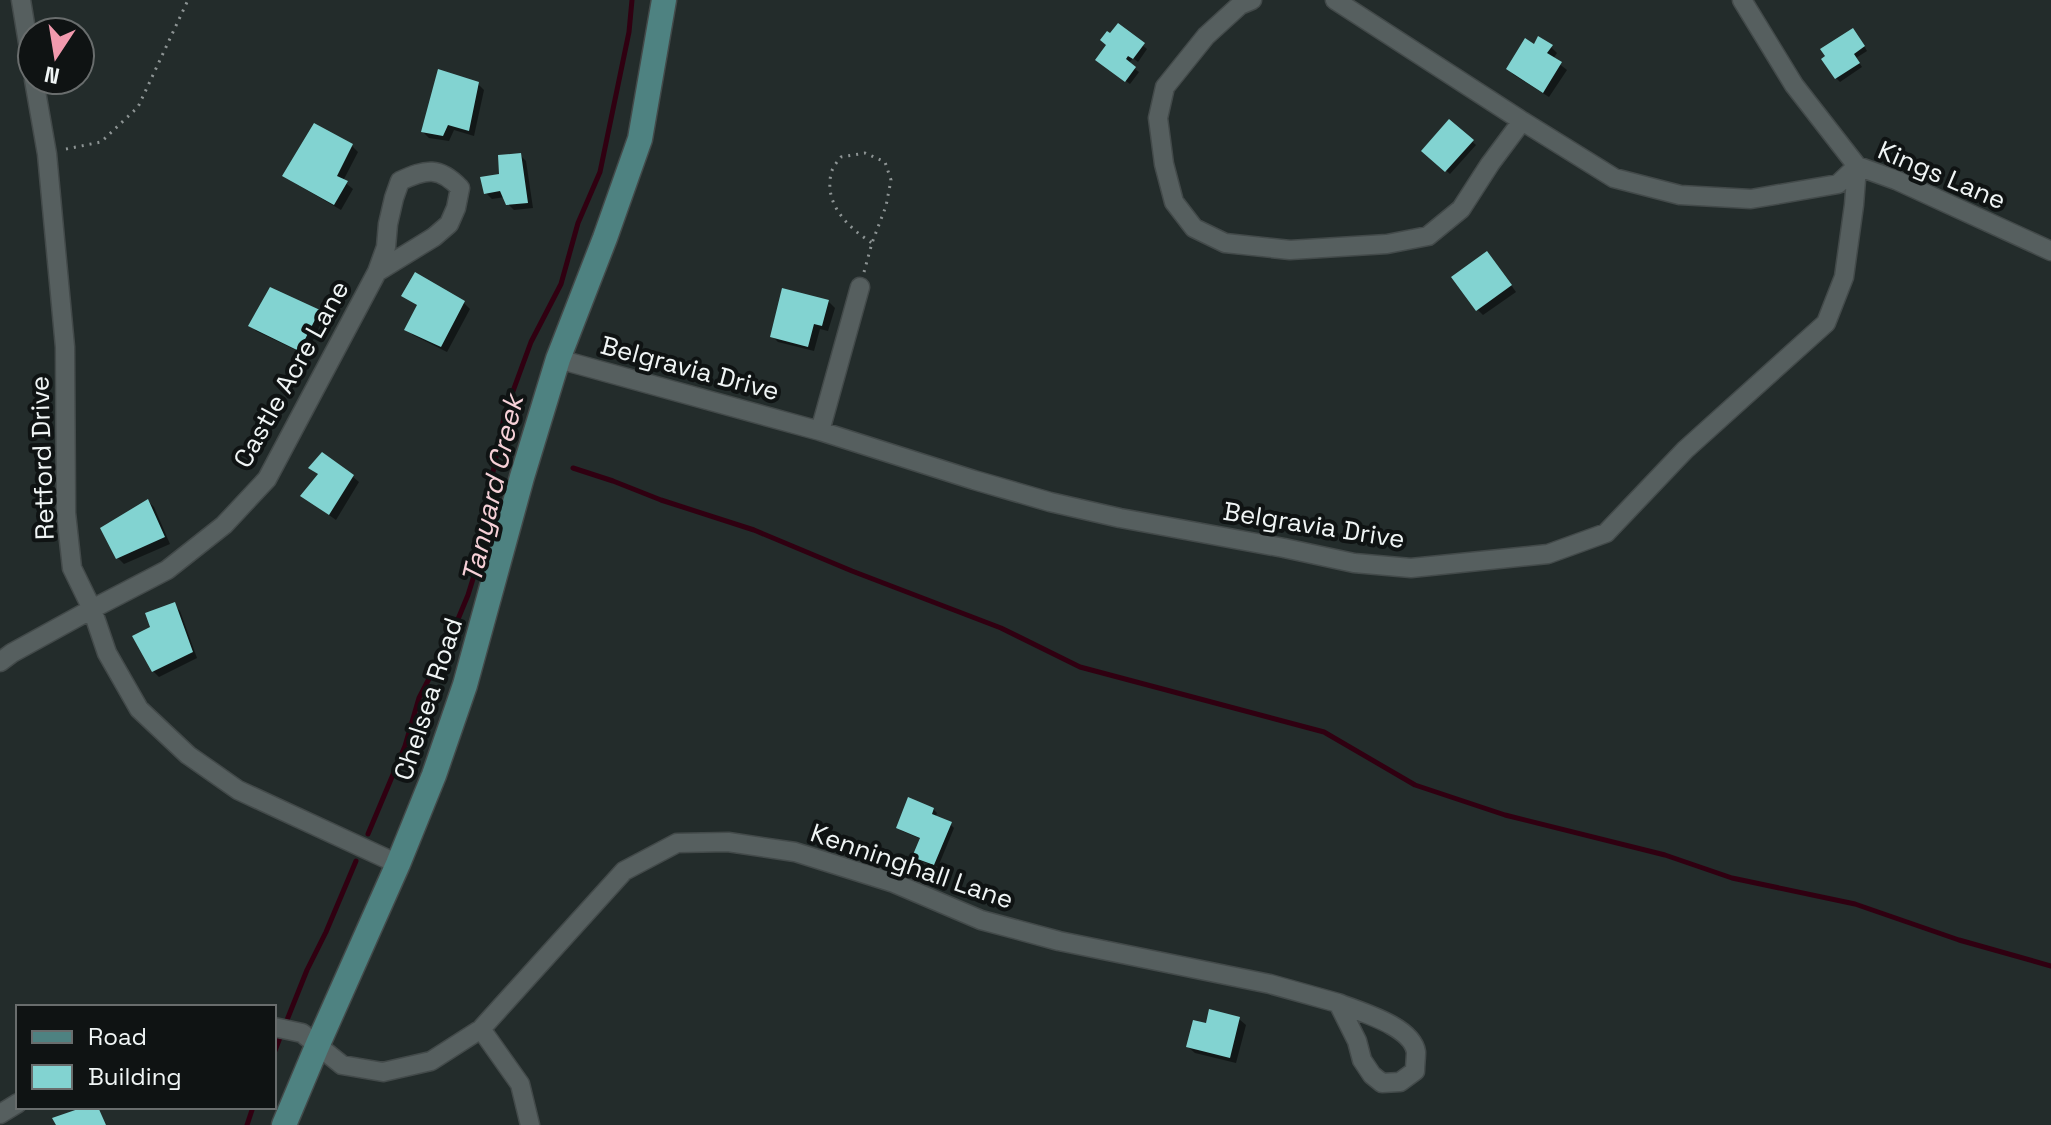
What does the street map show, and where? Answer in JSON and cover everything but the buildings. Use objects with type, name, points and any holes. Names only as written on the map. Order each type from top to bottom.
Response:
[{"type":"street","name":"Chelsea Road","points":[[284,1125],[310,1038],[398,864],[434,775],[465,685],[558,359],[640,139],[664,0]]},
{"type":"street","points":[[1252,0],[1240,5],[1206,36],[1165,87],[1158,118],[1164,164],[1174,202],[1194,228],[1225,243],[1290,250],[1387,244],[1428,236],[1461,209],[1522,121]]},
{"type":"street","points":[[1335,0],[1614,178],[1680,195],[1751,199],[1838,184],[1857,166],[1794,85],[1742,0]]},
{"type":"street","name":"Retford Drive","points":[[37,96],[47,154],[65,347],[66,513],[72,568],[92,609],[107,653],[139,709],[188,755],[238,790],[398,864]]},
{"type":"street","name":"Belgravia Drive","points":[[558,359],[820,431],[1050,502],[1120,518],[1354,563],[1411,568],[1548,554],[1606,533],[1685,450],[1826,323],[1844,277],[1857,166]]},
{"type":"street","name":"Kings Lane","points":[[1857,166],[1896,180],[2051,251]]},
{"type":"street","name":"Castle Acre Lane","points":[[0,662],[167,570],[224,525],[267,479],[377,272],[386,247],[388,224],[400,181],[432,171],[449,177],[460,188],[449,224],[434,237],[377,272]]},
{"type":"street","points":[[820,431],[860,287]]},
{"type":"street","name":"Kenninghall Lane","points":[[310,1038],[342,1065],[383,1072],[431,1061],[481,1029],[624,871],[677,843],[728,842],[795,852],[894,883],[981,920],[1075,944],[1270,984],[1338,1003],[1385,1022],[1407,1035],[1416,1050],[1415,1071],[1400,1082],[1382,1083],[1372,1075],[1362,1060],[1357,1041],[1338,1003]]},
{"type":"street","points":[[276,1028],[310,1038]]},
{"type":"street","points":[[481,1029],[520,1084],[530,1125]]},
{"type":"path","points":[[47,154],[101,142],[138,107],[188,0]]},
{"type":"path","points":[[860,287],[886,206],[891,180],[885,162],[865,153],[841,157],[831,172],[830,193],[841,216],[855,232],[872,243]]},
{"type":"waterway","name":"Tanyard Creek","points":[[368,834],[405,746],[419,698],[468,595],[485,540],[493,472],[505,413],[531,342],[561,284],[578,223],[600,172],[629,32],[632,0]]},
{"type":"waterway","points":[[573,468],[754,530],[1001,628],[1080,667],[1324,732],[1415,785],[1505,815],[1665,855],[1732,878],[1855,904],[1959,940],[2051,966]]},
{"type":"waterway","name":"Tanyard Creek","points":[[285,1025],[356,861]]},
{"type":"waterway","name":"Tanyard Creek","points":[[276,1048],[281,1035]]},
{"type":"waterway","name":"Tanyard Creek","points":[[247,1125],[252,1109]]}]
